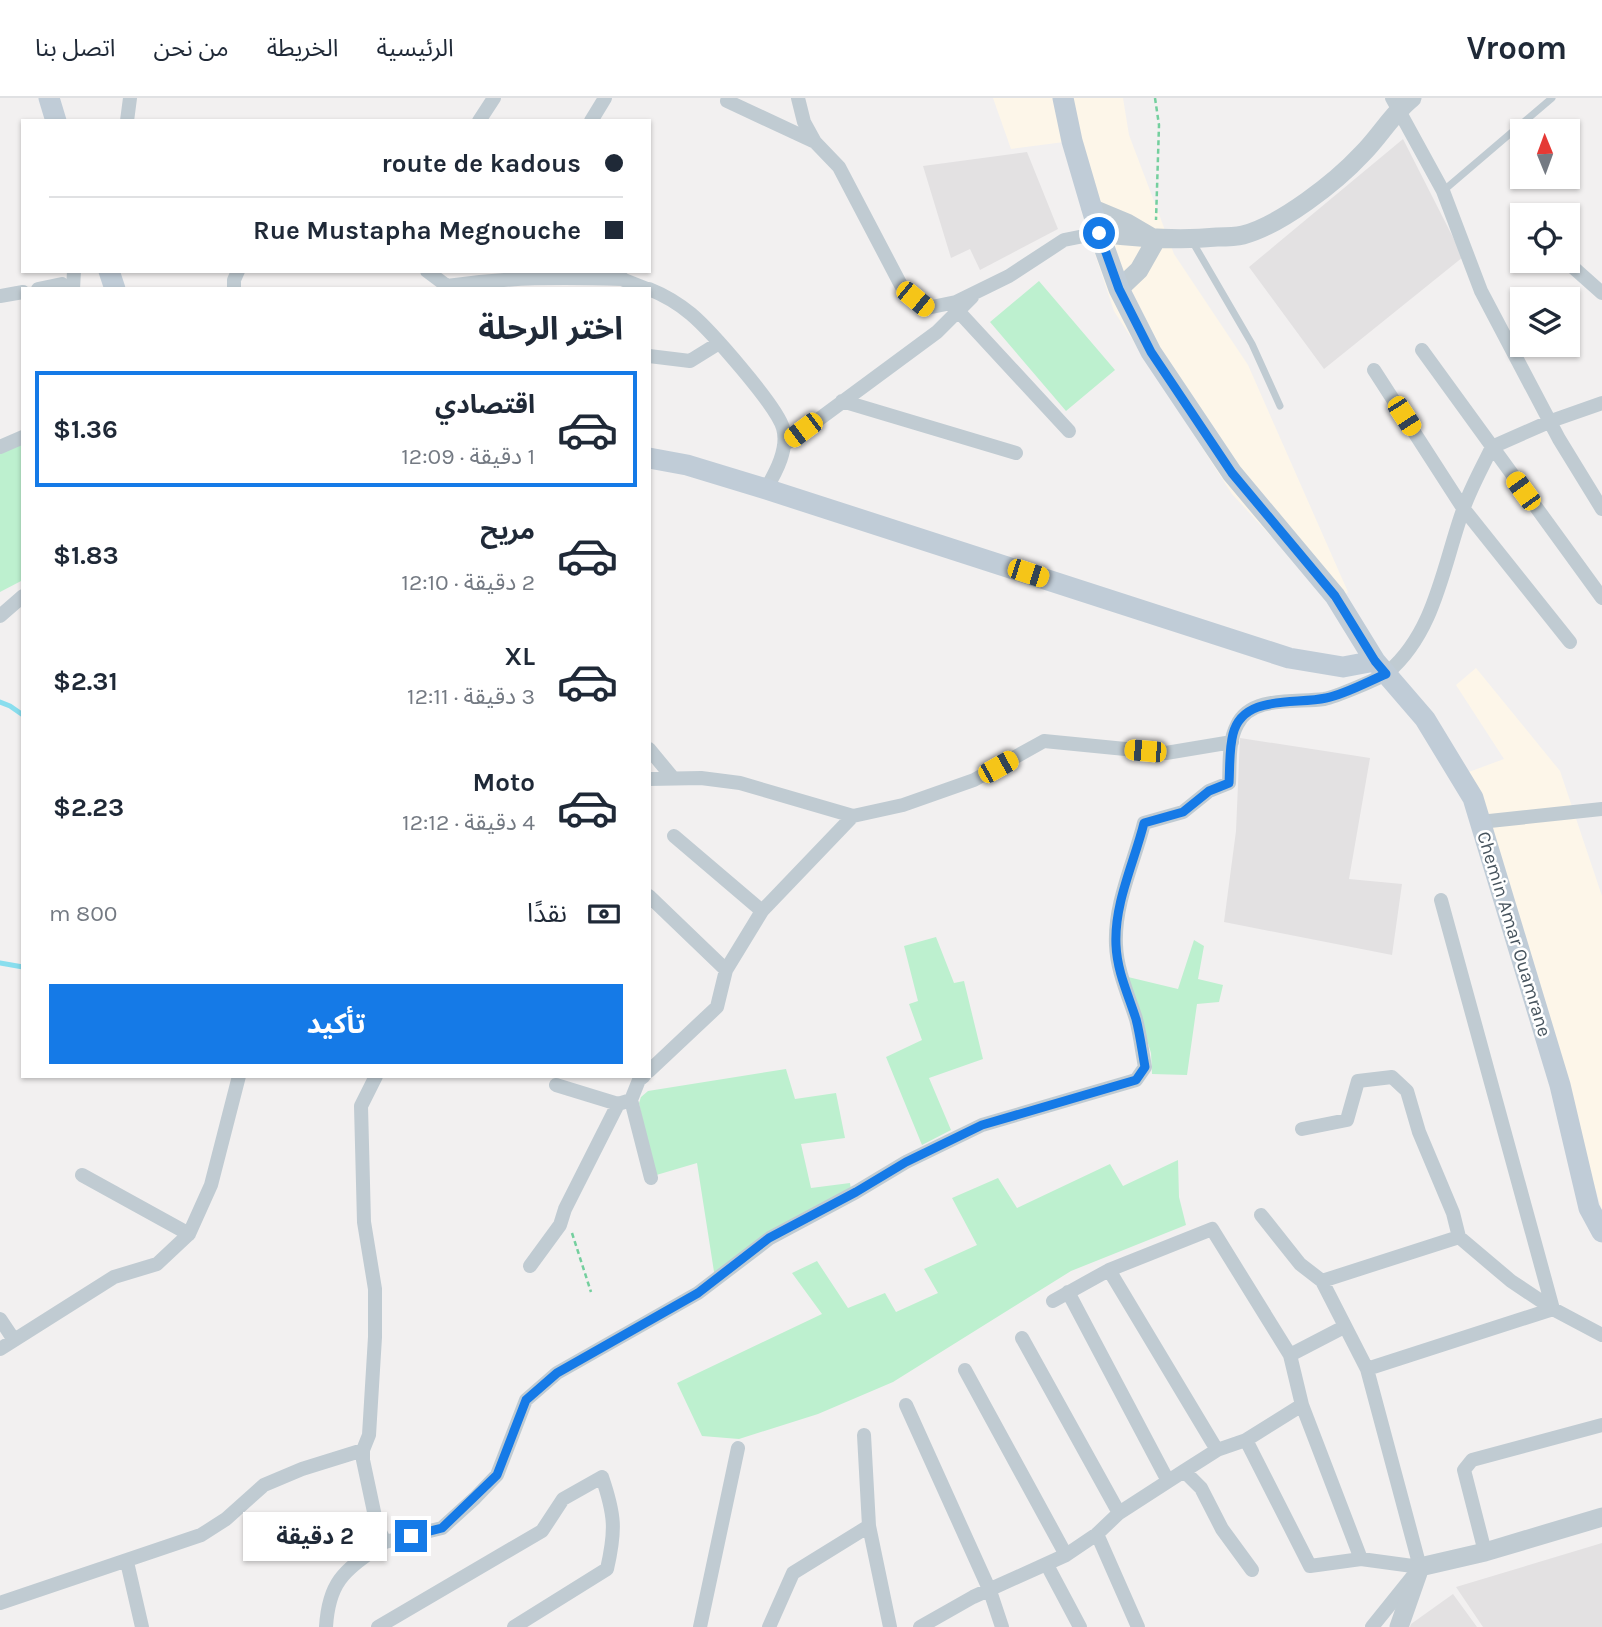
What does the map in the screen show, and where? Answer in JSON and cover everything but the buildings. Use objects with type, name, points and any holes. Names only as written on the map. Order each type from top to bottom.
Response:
[{"type":"main road","points":[[49,98],[55,119]]},
{"type":"main road","name":"Chemin Amar Ouamrane","points":[[1061,103],[1091,208],[1119,289],[1151,352],[1232,473],[1335,596],[1380,667],[1425,719],[1473,798],[1560,1084],[1590,1208],[1602,1232]]},
{"type":"main road","points":[[651,458],[687,465],[766,489],[1289,658],[1343,667],[1380,667]]},
{"type":"street","points":[[127,119],[130,98]]},
{"type":"street","points":[[480,119],[494,98]]},
{"type":"street","points":[[592,119],[605,98]]},
{"type":"street","points":[[798,98],[804,122],[815,142],[839,167],[903,289],[927,308],[956,302],[1009,276],[1065,240],[1099,233],[1156,240],[1243,235],[1282,218],[1320,191],[1362,155],[1401,102],[1443,191],[1481,290],[1559,439],[1602,509]]},
{"type":"street","points":[[727,101],[815,142]]},
{"type":"street","points":[[1091,208],[1127,223],[1156,240]]},
{"type":"street","points":[[1119,289],[1139,270],[1156,240]]},
{"type":"street","points":[[430,273],[447,286],[498,278],[622,279]]},
{"type":"street","points":[[608,273],[643,287]]},
{"type":"street","points":[[1580,273],[1602,293]]},
{"type":"street","points":[[651,290],[692,315],[769,404],[783,428],[784,445],[779,467],[766,489]]},
{"type":"street","points":[[784,445],[937,332],[978,291]]},
{"type":"street","points":[[0,296],[21,292]]},
{"type":"street","points":[[959,312],[1069,431]]},
{"type":"street","points":[[651,356],[690,361],[719,344]]},
{"type":"street","points":[[1422,350],[1602,598]]},
{"type":"street","points":[[1374,370],[1463,508],[1570,642]]},
{"type":"street","points":[[842,401],[1016,453]]},
{"type":"street","points":[[326,1627],[331,1594],[342,1573],[385,1542],[442,1528],[475,1498],[497,1475],[526,1400],[557,1373],[698,1293],[769,1238],[906,1162],[982,1125],[1136,1080],[1145,1067],[1136,1021],[1122,981],[1116,944],[1122,894],[1136,856],[1144,823],[1183,812],[1209,791],[1229,783],[1232,742],[1238,722],[1248,711],[1260,705],[1328,698],[1409,649],[1421,632],[1439,586],[1463,508],[1492,447],[1550,421],[1602,403]]},
{"type":"street","points":[[0,447],[21,438]]},
{"type":"street","points":[[0,616],[21,598]]},
{"type":"street","points":[[651,779],[701,778],[740,783],[853,816],[903,805],[974,780],[1044,741],[1166,753],[1232,742]]},
{"type":"street","points":[[651,751],[673,778]]},
{"type":"street","points":[[1480,822],[1602,809]]},
{"type":"street","points":[[651,1068],[717,1007],[726,970],[762,911],[853,816]]},
{"type":"street","points":[[674,836],[762,911]]},
{"type":"street","points":[[651,898],[726,970]]},
{"type":"street","points":[[1441,900],[1553,1309]]},
{"type":"street","points":[[1302,1129],[1347,1120],[1358,1081],[1392,1077],[1407,1091],[1419,1132],[1453,1213],[1459,1237],[1511,1282],[1553,1309],[1602,1335]]},
{"type":"street","points":[[0,1349],[114,1277],[157,1264],[189,1234],[211,1185],[238,1078]]},
{"type":"street","points":[[375,1078],[361,1106],[364,1222],[374,1289],[375,1337],[369,1435],[363,1450],[363,1461],[377,1526],[385,1542]]},
{"type":"street","points":[[530,1266],[560,1225],[565,1209],[641,1078]]},
{"type":"street","points":[[556,1085],[625,1102]]},
{"type":"street","points":[[625,1102],[651,1178]]},
{"type":"street","points":[[82,1175],[189,1234]]},
{"type":"street","points":[[1261,1215],[1300,1264],[1322,1281],[1367,1369],[1420,1567],[1399,1627]]},
{"type":"street","points":[[1053,1301],[1109,1270],[1212,1229],[1290,1355],[1302,1405],[1361,1559]]},
{"type":"street","points":[[1322,1281],[1459,1237]]},
{"type":"street","points":[[1109,1270],[1217,1450]]},
{"type":"street","points":[[1068,1292],[1168,1481]]},
{"type":"street","points":[[1367,1369],[1553,1309]]},
{"type":"street","points":[[0,1319],[14,1340]]},
{"type":"street","points":[[1290,1355],[1344,1327]]},
{"type":"street","points":[[1022,1338],[1119,1513]]},
{"type":"street","points":[[965,1370],[1066,1555]]},
{"type":"street","points":[[906,1405],[990,1591],[1002,1627]]},
{"type":"street","points":[[920,1627],[973,1597],[1066,1555],[1097,1534],[1119,1513],[1168,1481],[1217,1450],[1246,1440],[1302,1405]]},
{"type":"street","points":[[1485,1552],[1464,1470],[1472,1460],[1602,1425]]},
{"type":"street","points":[[864,1435],[869,1526],[890,1627]]},
{"type":"street","points":[[1246,1440],[1310,1566],[1361,1559],[1420,1567],[1485,1552],[1602,1517]]},
{"type":"street","points":[[700,1627],[738,1448]]},
{"type":"street","points":[[0,1603],[201,1535],[226,1519],[264,1485],[302,1469],[363,1450]]},
{"type":"street","points":[[1184,1471],[1200,1488],[1222,1529],[1252,1570]]},
{"type":"street","points":[[378,1627],[542,1531],[563,1499],[602,1477],[613,1510],[614,1540],[607,1569],[514,1627]]},
{"type":"street","points":[[769,1627],[793,1573],[869,1526]]},
{"type":"street","points":[[1097,1534],[1138,1627]]},
{"type":"street","points":[[127,1562],[142,1627]]},
{"type":"street","points":[[1047,1565],[1080,1627]]},
{"type":"street","points":[[1372,1627],[1420,1567]]},
{"type":"lane","points":[[1443,191],[1552,98]]},
{"type":"lane","points":[[1191,240],[1252,344],[1280,406]]},
{"type":"path","points":[[1155,98],[1159,125],[1156,240]]},
{"type":"path","points":[[565,1209],[592,1292]]},
{"type":"shaded area","points":[[993,98],[1123,98],[1129,135],[1174,254],[1248,365],[1348,592],[1334,605],[1232,494],[1114,311],[1085,224],[1064,142],[1011,149]]},
{"type":"shaded area","points":[[1403,139],[1463,257],[1324,369],[1249,267]]},
{"type":"shaded area","points":[[1027,152],[1058,229],[980,270],[970,249],[951,258],[923,166]]},
{"type":"shaded area","points":[[1476,668],[1560,771],[1602,896],[1602,1210],[1466,773],[1504,759],[1456,685]]},
{"type":"shaded area","points":[[1240,738],[1370,758],[1349,879],[1402,884],[1392,955],[1224,922],[1236,831]]},
{"type":"shaded area","points":[[1602,1543],[1602,1627],[1483,1627],[1456,1587]]},
{"type":"shaded area","points":[[1453,1594],[1477,1627],[1410,1627],[1411,1624]]},
{"type":"green space","points":[[1039,281],[1115,370],[1066,411],[990,322]]},
{"type":"green space","points":[[21,442],[21,581],[0,592],[0,451]]},
{"type":"green space","points":[[936,937],[954,983],[964,981],[983,1059],[929,1078],[951,1130],[922,1145],[886,1057],[922,1040],[909,1004],[918,1001],[904,946]]},
{"type":"green space","points":[[1194,940],[1204,946],[1198,979],[1223,985],[1219,1002],[1197,1004],[1187,1075],[1152,1074],[1151,1053],[1128,977],[1178,989]]},
{"type":"green space","points":[[786,1069],[795,1099],[836,1093],[845,1138],[801,1144],[811,1188],[850,1183],[851,1190],[715,1278],[697,1163],[653,1176],[639,1103],[641,1097],[648,1091]]},
{"type":"green space","points":[[1178,1160],[1179,1197],[1186,1225],[1071,1271],[893,1382],[818,1414],[739,1439],[702,1436],[677,1383],[822,1314],[792,1273],[817,1261],[848,1308],[885,1293],[896,1312],[938,1293],[924,1269],[977,1245],[952,1198],[998,1178],[1017,1208],[1110,1164],[1123,1186]]},
{"type":"waterway","points":[[0,702],[21,714]]},
{"type":"waterway","points":[[0,963],[21,967]]},
{"type":"route","points":[[411,1536],[442,1528],[497,1475],[526,1400],[557,1373],[698,1293],[769,1238],[906,1162],[982,1125],[1136,1080],[1145,1067],[1136,1021],[1122,981],[1116,944],[1122,894],[1136,856],[1144,823],[1183,812],[1209,791],[1229,783],[1233,734],[1238,722],[1248,711],[1260,705],[1328,698],[1386,674],[1335,596],[1232,473],[1151,352],[1119,289],[1099,233]]}]
